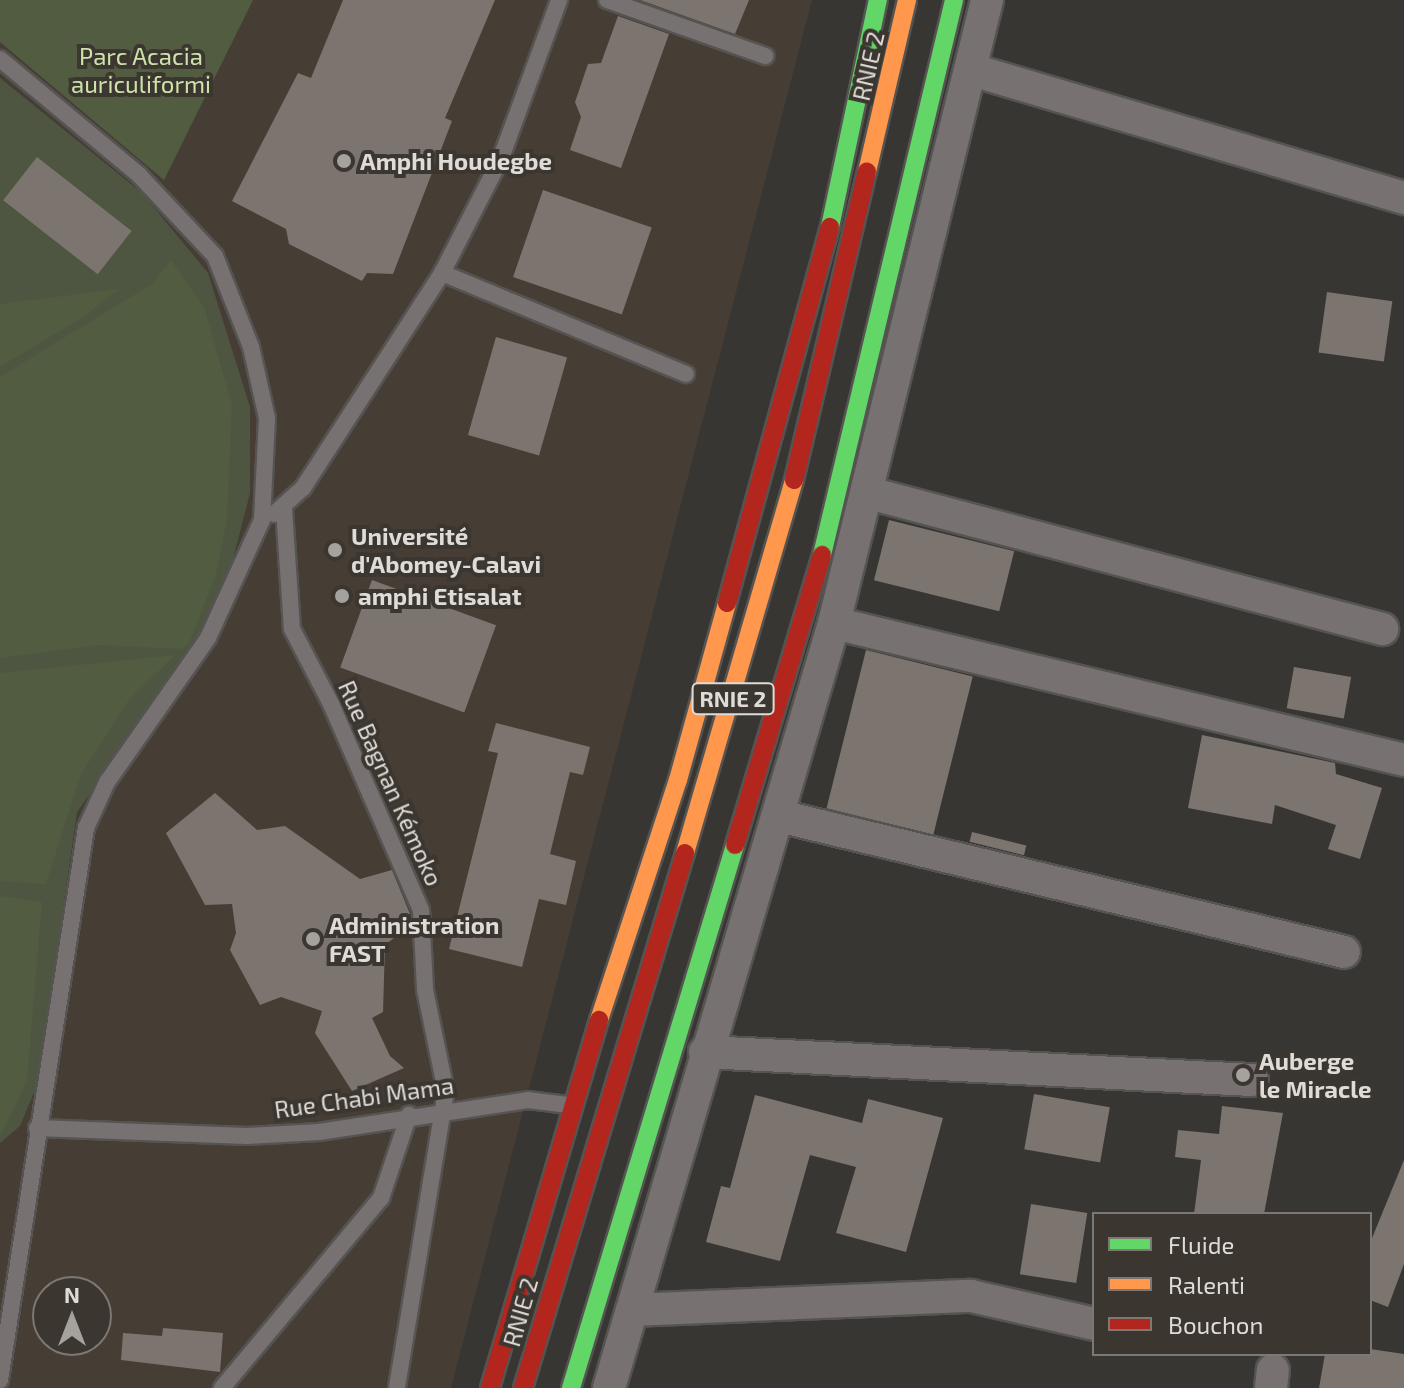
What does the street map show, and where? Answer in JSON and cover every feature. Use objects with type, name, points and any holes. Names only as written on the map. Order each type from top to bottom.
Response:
[{"type":"main road","points":[[490,1388],[571,1106],[716,643],[822,263],[878,0]]},
{"type":"main road","name":"RNIE 2","points":[[523,1388],[602,1113],[780,541],[907,0]]},
{"type":"main road","name":"RNIE 2","points":[[571,1388],[647,1123],[822,557],[954,0]]},
{"type":"street","points":[[609,1388],[705,1052],[779,816],[834,623],[869,493],[987,0]]},
{"type":"street","points":[[972,70],[1404,198]]},
{"type":"street","points":[[869,493],[1382,629]]},
{"type":"street","points":[[834,623],[1404,760]]},
{"type":"street","points":[[779,816],[1344,952]]},
{"type":"street","points":[[705,1052],[1252,1080]]},
{"type":"street","points":[[632,1310],[971,1296],[1092,1324]]},
{"type":"lane","points":[[262,520],[284,509],[303,488],[442,273],[501,158],[559,0]]},
{"type":"lane","points":[[607,0],[765,56]]},
{"type":"lane","points":[[0,59],[139,175],[215,256],[251,347],[267,418],[262,520],[208,638],[107,782],[86,828],[0,1380]]},
{"type":"lane","points":[[442,273],[686,374]]},
{"type":"lane","name":"Rue Bagnan Kémoko","points":[[284,509],[292,629],[331,704],[421,910],[425,990],[446,1091],[397,1388]]},
{"type":"lane","name":"Rue Chabi Mama","points":[[37,1128],[247,1136],[319,1132],[409,1115],[528,1100],[647,1123]]},
{"type":"lane","points":[[222,1388],[381,1198],[409,1115]]},
{"type":"shaded area","name":"Université d'Abomey-Calavi","points":[[0,0],[812,0],[451,1388],[0,1388]]},
{"type":"green space","name":"Parc Acacia auriculiformi","points":[[0,0],[253,0],[164,180],[0,42]]},
{"type":"green space","points":[[0,78],[142,193],[208,273],[250,407],[250,493],[232,563],[206,632],[77,812],[38,1083],[20,1126],[0,1143]]},
{"type":"green space","points":[[171,260],[204,307],[232,404],[227,519],[216,574],[190,641],[182,649],[99,645],[0,658],[0,377],[152,284]]},
{"type":"green space","points":[[118,289],[85,316],[0,367],[0,304]]},
{"type":"green space","points":[[175,655],[128,701],[80,776],[46,884],[0,881],[0,673]]},
{"type":"green space","points":[[0,896],[42,902],[27,1081],[0,1137]]},
{"type":"building","name":"Amphi Houdegbe","points":[[343,0],[495,0],[445,118],[452,121],[393,274],[367,273],[362,281],[289,244],[286,229],[232,201],[298,73],[311,78]]},
{"type":"building","points":[[640,0],[749,0],[735,34]]},
{"type":"building","points":[[618,16],[669,34],[621,168],[570,150],[581,117],[575,102],[588,64],[601,63]]},
{"type":"building","points":[[37,157],[132,231],[98,274],[3,200]]},
{"type":"building","points":[[543,190],[652,227],[622,314],[513,277]]},
{"type":"building","points":[[1327,292],[1392,301],[1384,362],[1319,352]]},
{"type":"building","points":[[496,337],[567,357],[539,455],[468,435]]},
{"type":"building","points":[[889,520],[1014,551],[999,611],[874,580]]},
{"type":"building","name":"amphi Etisalat","points":[[372,580],[496,625],[464,713],[340,667]]},
{"type":"building","points":[[866,650],[973,677],[933,835],[827,808]]},
{"type":"building","points":[[1294,667],[1351,677],[1344,718],[1287,708]]},
{"type":"building","points":[[496,723],[590,747],[583,775],[570,772],[550,854],[576,861],[566,905],[539,899],[522,967],[449,949],[498,753],[488,751]]},
{"type":"building","points":[[1202,735],[1335,763],[1336,774],[1382,788],[1360,859],[1328,849],[1336,825],[1275,805],[1272,824],[1188,808]]},
{"type":"building","name":"Administration FAST","points":[[215,793],[257,830],[285,826],[360,879],[392,870],[410,914],[398,918],[404,930],[385,945],[383,1012],[372,1018],[390,1056],[404,1068],[352,1091],[315,1033],[322,1011],[281,997],[260,1005],[230,950],[236,933],[232,904],[205,905],[166,833]]},
{"type":"building","points":[[972,832],[1026,846],[1024,855],[970,842]]},
{"type":"building","points":[[1034,1094],[1110,1107],[1100,1163],[1024,1149]]},
{"type":"building","points":[[755,1095],[862,1123],[868,1099],[943,1118],[906,1252],[836,1233],[856,1167],[810,1155],[780,1261],[706,1242],[721,1186],[730,1188]]},
{"type":"building","points":[[1222,1106],[1283,1113],[1264,1212],[1194,1212],[1201,1160],[1175,1157],[1178,1130],[1219,1134]]},
{"type":"building","points":[[1404,1160],[1404,1264],[1388,1307],[1372,1301],[1372,1238]]},
{"type":"building","points":[[1031,1204],[1087,1213],[1076,1283],[1020,1274]]},
{"type":"building","points":[[163,1328],[223,1333],[220,1372],[121,1360],[123,1333],[162,1336]]},
{"type":"building","points":[[1372,1349],[1404,1354],[1404,1388],[1319,1388],[1325,1356],[1372,1356]]},
{"type":"traffic: fast","points":[[830,227],[878,0]]},
{"type":"traffic: fast","points":[[822,555],[954,0]]},
{"type":"traffic: fast","points":[[571,1388],[735,845]]},
{"type":"traffic: slow","points":[[867,172],[907,0]]},
{"type":"traffic: slow","points":[[685,853],[794,480]]},
{"type":"traffic: slow","points":[[599,1020],[678,780],[727,603]]},
{"type":"traffic: jam","points":[[794,480],[867,172]]},
{"type":"traffic: jam","points":[[727,603],[830,227]]},
{"type":"traffic: jam","points":[[735,845],[822,555]]},
{"type":"traffic: jam","points":[[523,1388],[685,853]]},
{"type":"traffic: jam","points":[[490,1388],[599,1020]]},
{"type":"place","name":"Amphi Houdegbe","points":[[344,161]]},
{"type":"place","name":"Université d'Abomey-Calavi","points":[[335,550]]},
{"type":"place","name":"amphi Etisalat","points":[[342,596]]},
{"type":"place","name":"Administration FAST","points":[[313,939]]},
{"type":"place","name":"Auberge le Miracle","points":[[1243,1075]]}]
